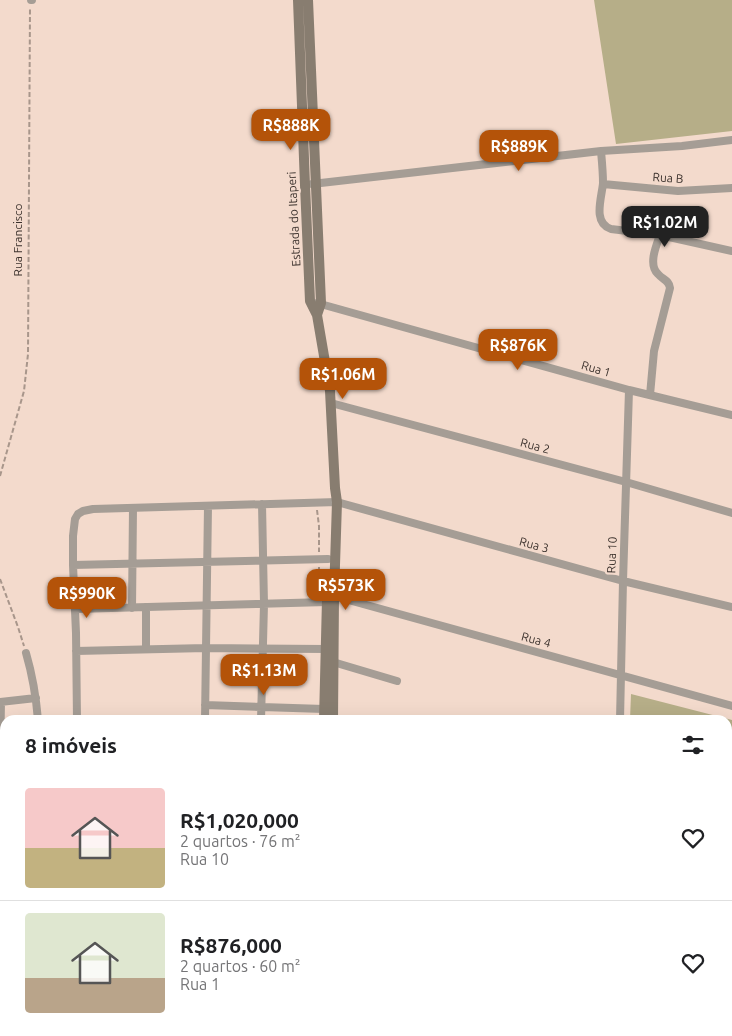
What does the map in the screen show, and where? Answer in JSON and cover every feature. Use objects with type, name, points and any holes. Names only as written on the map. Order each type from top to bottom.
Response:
[{"type":"street","name":"Estrada do Itaperi","points":[[298,0],[305,185],[317,315],[331,403],[335,488],[328,559],[331,599],[333,715]]},
{"type":"street","name":"Estrada do Itaperi","points":[[308,0],[316,184],[316,302]]},
{"type":"street","points":[[305,185],[601,151],[682,146],[732,140]]},
{"type":"street","points":[[601,151],[603,184],[599,211],[601,220],[606,227],[660,235],[732,251]]},
{"type":"street","name":"Rua B","points":[[603,184],[678,191],[732,188]]},
{"type":"street","points":[[650,395],[654,351],[670,288],[668,282],[658,274],[654,267],[653,258],[660,235]]},
{"type":"street","name":"Rua 1","points":[[316,302],[629,390],[732,415]]},
{"type":"street","name":"Rua 10","points":[[620,715],[629,390]]},
{"type":"street","name":"Rua 2","points":[[331,403],[626,482],[732,513]]},
{"type":"street","name":"Estrada do Itaperi","points":[[324,715],[326,649],[331,599],[333,502]]},
{"type":"street","name":"Rua 3","points":[[73,565],[76,519],[78,514],[83,511],[93,509],[333,502],[623,581],[732,607]]},
{"type":"street","points":[[261,715],[264,604],[262,504]]},
{"type":"street","points":[[205,715],[208,506]]},
{"type":"street","points":[[132,608],[133,508]]},
{"type":"street","points":[[77,715],[76,610],[73,565],[328,559]]},
{"type":"street","name":"Rua 4","points":[[76,610],[264,604],[331,599],[732,706]]},
{"type":"street","points":[[146,607],[146,649]]},
{"type":"street","points":[[76,651],[206,648],[326,649]]},
{"type":"street","points":[[26,653],[33,675],[38,715]]},
{"type":"street","points":[[333,662],[398,681]]},
{"type":"street","points":[[0,758],[0,702],[36,698]]},
{"type":"street","points":[[205,705],[324,709]]},
{"type":"path","name":"Rua Francisco","points":[[0,476],[24,391],[28,354],[31,0]]},
{"type":"path","points":[[0,579],[26,653]]},
{"type":"shaded area","points":[[594,0],[732,0],[732,131],[616,144]]},
{"type":"shaded area","points":[[631,694],[713,715],[630,715]]}]
